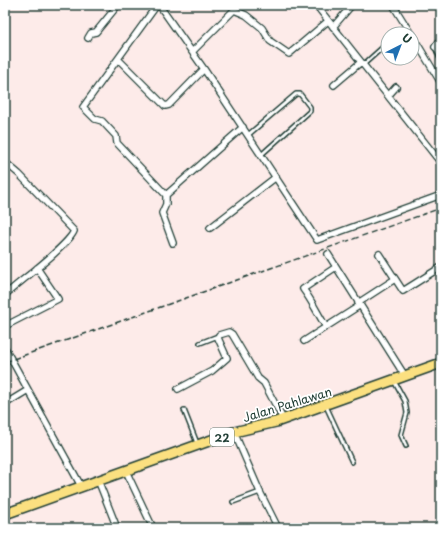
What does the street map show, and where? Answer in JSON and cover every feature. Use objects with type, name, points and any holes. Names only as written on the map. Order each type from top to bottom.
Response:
[{"type":"highway","name":"Jalan Pahlawan","points":[[5,514],[234,432],[283,419],[326,405],[441,363]]},
{"type":"street","points":[[88,38],[91,33],[96,32],[118,5]]},
{"type":"street","points":[[173,243],[162,213],[166,204],[166,196],[117,143],[117,137],[102,121],[95,119],[83,107],[158,5],[243,127],[317,240],[441,195]]},
{"type":"street","points":[[316,5],[441,163]]},
{"type":"street","points":[[333,27],[352,5]]},
{"type":"street","points":[[393,5],[406,26]]},
{"type":"street","points":[[192,52],[234,10],[246,15],[262,28],[270,41],[289,54],[328,21]]},
{"type":"street","points":[[435,46],[441,39]]},
{"type":"street","points":[[420,48],[441,83]]},
{"type":"street","points":[[118,59],[165,106],[169,105],[204,70]]},
{"type":"street","points":[[334,85],[362,63]]},
{"type":"street","points":[[388,96],[396,86]]},
{"type":"street","points":[[166,196],[243,127]]},
{"type":"street","points":[[5,162],[19,174],[74,231],[37,268],[5,295]]},
{"type":"street","points":[[210,228],[276,177]]},
{"type":"street","points":[[328,254],[405,376]]},
{"type":"street","points":[[379,254],[395,280],[404,291],[441,267]]},
{"type":"street","points":[[326,327],[315,309],[313,302],[303,289],[336,267]]},
{"type":"street","points":[[5,326],[58,299],[37,268]]},
{"type":"street","points":[[304,340],[326,327],[395,280]]},
{"type":"street","points":[[178,389],[212,371],[227,358],[218,336],[229,332],[232,334],[258,378],[264,383],[283,419]]},
{"type":"street","points":[[5,348],[81,486]]},
{"type":"street","points":[[5,404],[28,390]]},
{"type":"street","points":[[234,432],[260,492],[278,528]]},
{"type":"street","points":[[126,471],[152,528]]},
{"type":"street","points":[[98,480],[117,528]]},
{"type":"lane","points":[[435,46],[441,61]]},
{"type":"lane","points":[[362,63],[380,50]]},
{"type":"lane","points":[[248,135],[296,94],[300,94],[310,107],[310,111],[307,114],[261,155]]},
{"type":"lane","points":[[200,343],[218,336]]},
{"type":"lane","points":[[394,381],[405,401],[408,413],[401,435],[406,446]]},
{"type":"lane","points":[[326,405],[352,462]]},
{"type":"lane","points":[[184,410],[198,445]]},
{"type":"lane","points":[[233,502],[260,492]]},
{"type":"railway","points":[[5,362],[441,208]]}]
